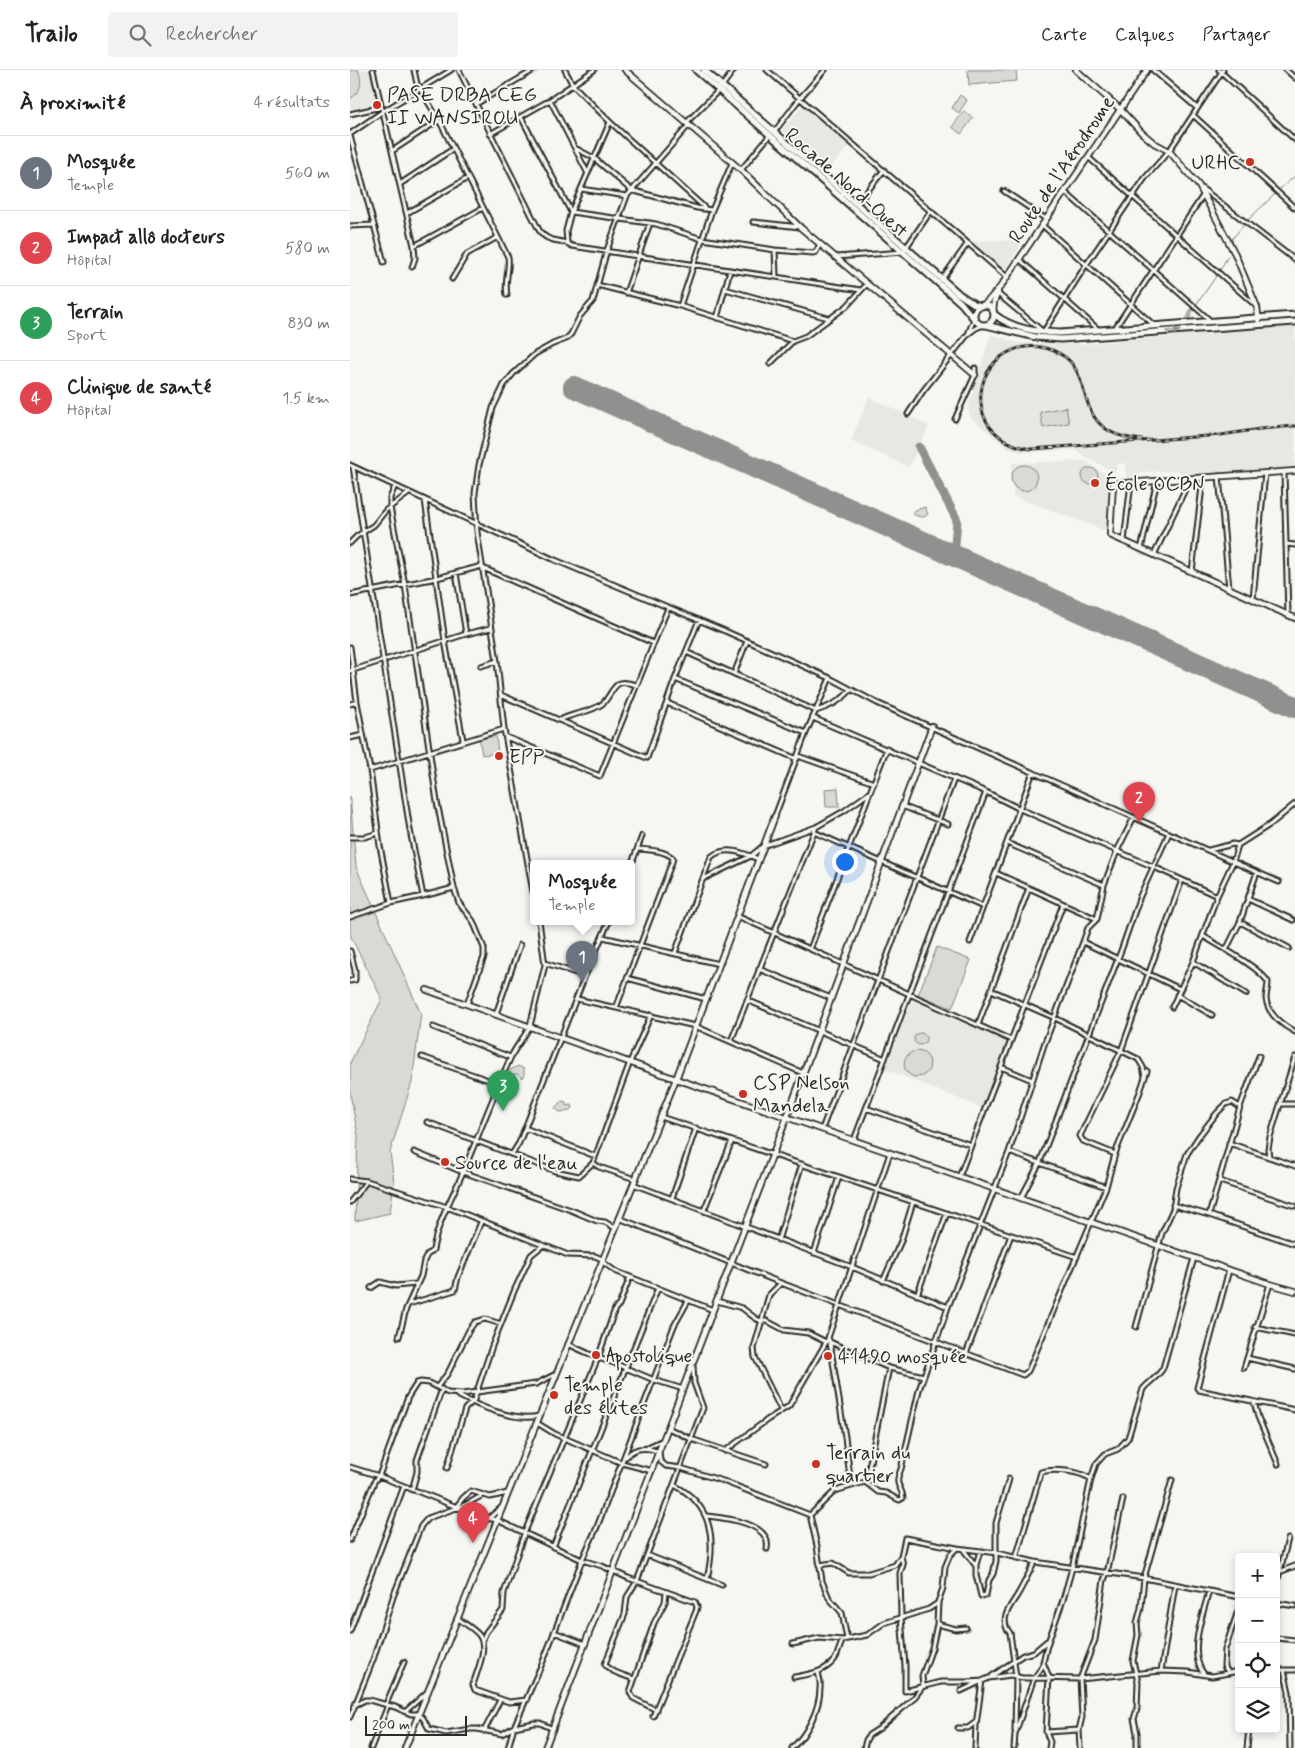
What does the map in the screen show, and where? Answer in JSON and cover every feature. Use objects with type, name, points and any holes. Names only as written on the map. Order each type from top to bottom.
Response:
[{"type":"main road","name":"Rocade Nord-Ouest","points":[[696,70],[720,88],[905,249],[968,300],[982,306]]},
{"type":"main road","name":"Rocade Nord-Ouest","points":[[704,70],[720,88]]},
{"type":"main road","name":"Rocade Nord-Ouest","points":[[772,133],[858,204],[975,318]]},
{"type":"main road","points":[[1295,315],[1259,321],[1061,339],[1034,337],[980,324],[975,318],[976,309],[988,306],[994,313],[1011,325],[1067,333],[1212,322],[1259,321],[1295,322]]},
{"type":"main road","points":[[985,325],[992,322],[994,313]]},
{"type":"street","points":[[373,70],[414,246],[415,258],[412,267]]},
{"type":"street","points":[[414,70],[417,84],[439,120],[509,261],[505,282],[507,295]]},
{"type":"street","points":[[384,262],[350,135],[382,112],[451,70]]},
{"type":"street","points":[[459,70],[543,235],[552,241],[568,242]]},
{"type":"street","points":[[476,104],[534,70]]},
{"type":"street","points":[[565,70],[573,85],[610,122],[706,208]]},
{"type":"street","points":[[490,134],[550,100],[594,70]]},
{"type":"street","points":[[625,70],[741,170],[801,228],[975,375]]},
{"type":"street","points":[[530,875],[504,728],[497,661],[476,524],[476,482],[486,432],[497,398],[504,385],[524,363],[545,347],[568,338],[580,316],[592,301],[607,250],[631,190],[734,70]]},
{"type":"street","points":[[767,70],[1007,277]]},
{"type":"street","points":[[741,170],[800,98],[826,70]]},
{"type":"street","points":[[1076,70],[1120,109],[1141,132],[1154,143],[1169,151],[1199,186],[1235,254],[1257,307],[1259,321]]},
{"type":"street","name":"Route de l'Aérodrome","points":[[982,306],[1001,286],[1146,70]]},
{"type":"street","points":[[1153,70],[1197,108]]},
{"type":"street","points":[[1286,70],[1295,78]]},
{"type":"street","points":[[998,294],[1043,331],[1132,197],[1154,166],[1169,151],[1193,116],[1221,71],[1295,140]]},
{"type":"street","points":[[550,100],[587,172]]},
{"type":"street","points":[[350,114],[381,107]]},
{"type":"street","points":[[1193,116],[1295,208]]},
{"type":"street","points":[[521,117],[571,212]]},
{"type":"street","points":[[392,151],[439,120]]},
{"type":"street","points":[[610,122],[571,212],[566,230],[568,242],[572,246],[861,290]]},
{"type":"street","points":[[575,148],[594,158],[631,190],[697,208],[712,210]]},
{"type":"street","points":[[400,184],[453,149]]},
{"type":"street","points":[[1088,156],[1257,307]]},
{"type":"street","points":[[680,306],[712,210],[732,163]]},
{"type":"street","points":[[858,204],[884,170]]},
{"type":"street","points":[[407,213],[468,178]]},
{"type":"street","points":[[1199,186],[1295,260]]},
{"type":"street","points":[[581,189],[627,196]]},
{"type":"street","points":[[1004,191],[1046,219]]},
{"type":"street","points":[[1065,192],[1212,322]]},
{"type":"street","points":[[1115,329],[1204,194]]},
{"type":"street","points":[[414,246],[483,208]]},
{"type":"street","points":[[836,257],[905,249],[931,211]]},
{"type":"street","points":[[571,212],[650,223],[702,239],[775,250],[813,253],[816,252],[820,244]]},
{"type":"street","points":[[753,222],[801,228]]},
{"type":"street","points":[[626,293],[650,223]]},
{"type":"street","points":[[350,226],[373,225]]},
{"type":"street","points":[[1042,225],[1155,326]]},
{"type":"street","points":[[452,279],[467,254],[498,237]]},
{"type":"street","points":[[942,279],[968,243]]},
{"type":"street","points":[[775,250],[776,276]]},
{"type":"street","points":[[1019,259],[1100,330]]},
{"type":"street","points":[[717,318],[730,270]]},
{"type":"street","points":[[770,364],[793,341],[806,336],[847,306],[867,283]]},
{"type":"street","points":[[597,285],[680,306],[793,341]]},
{"type":"street","name":"Route de l'Aérodrome","points":[[994,313],[994,302],[1001,286]]},
{"type":"street","points":[[725,289],[829,318]]},
{"type":"street","points":[[908,414],[968,334],[975,318]]},
{"type":"street","points":[[968,334],[985,325]]},
{"type":"street","points":[[955,419],[975,375],[975,368]]},
{"type":"street","points":[[352,465],[476,524],[830,678],[851,690],[1279,882]]},
{"type":"street","points":[[352,465],[365,532],[410,830],[424,896]]},
{"type":"street","points":[[1295,471],[1113,484],[1110,535],[1295,618]]},
{"type":"street","points":[[1284,472],[1288,615]]},
{"type":"street","points":[[1253,599],[1265,473]]},
{"type":"street","points":[[1219,476],[1229,589]]},
{"type":"street","points":[[1154,555],[1190,478]]},
{"type":"street","points":[[1192,572],[1203,478]]},
{"type":"street","points":[[1140,549],[1157,481]]},
{"type":"street","points":[[1124,541],[1131,483]]},
{"type":"street","points":[[395,486],[390,498],[390,507],[405,585],[439,812],[454,888],[459,903],[473,921],[484,948],[484,957],[467,1004]]},
{"type":"street","points":[[350,543],[374,524],[383,512],[410,493]]},
{"type":"street","points":[[425,500],[445,642],[463,740]]},
{"type":"street","points":[[1286,544],[1295,544]]},
{"type":"street","points":[[350,595],[437,578],[482,566],[653,644]]},
{"type":"street","points":[[456,572],[466,634]]},
{"type":"street","points":[[506,736],[600,776],[668,608]]},
{"type":"street","points":[[500,695],[647,758],[675,679],[699,620]]},
{"type":"street","points":[[352,670],[466,634],[492,628]]},
{"type":"street","points":[[734,674],[747,641]]},
{"type":"street","points":[[350,647],[378,833],[391,902]]},
{"type":"street","points":[[686,652],[816,711],[835,704],[843,699],[851,690]]},
{"type":"street","points":[[482,666],[497,661]]},
{"type":"street","points":[[404,1748],[676,1079],[806,733],[830,678]]},
{"type":"street","points":[[675,679],[806,733]]},
{"type":"street","points":[[560,720],[570,715],[596,708],[622,682],[636,685]]},
{"type":"street","points":[[350,704],[358,702]]},
{"type":"street","points":[[667,703],[797,757],[874,782]]},
{"type":"street","points":[[813,718],[986,792],[1020,809],[1217,896]]},
{"type":"street","points":[[545,1748],[788,1118],[932,726]]},
{"type":"street","points":[[370,770],[504,728]]},
{"type":"street","points":[[350,738],[364,735]]},
{"type":"street","points":[[810,950],[886,748]]},
{"type":"street","points":[[970,942],[1033,772]]},
{"type":"street","points":[[822,1130],[954,779]]},
{"type":"street","points":[[854,1140],[986,792]]},
{"type":"street","points":[[703,878],[751,856],[763,846],[816,827],[870,793]]},
{"type":"street","points":[[1209,850],[1233,844],[1238,845],[1271,824],[1295,804]]},
{"type":"street","points":[[902,806],[948,824]]},
{"type":"street","points":[[866,1482],[878,1492],[886,1493],[899,1500],[903,1498],[902,1492],[898,1487],[897,1478],[901,1469],[918,1390],[948,1307],[1009,1152],[1032,1080],[1088,928],[1097,919],[1104,885],[1134,817]]},
{"type":"street","points":[[731,1042],[816,827]]},
{"type":"street","points":[[814,832],[983,907]]},
{"type":"street","points":[[350,837],[365,837],[378,833]]},
{"type":"street","points":[[1021,1198],[1040,1162],[1118,959],[1140,896],[1169,833]]},
{"type":"street","points":[[633,860],[642,836]]},
{"type":"street","points":[[1007,843],[1104,885]]},
{"type":"street","points":[[1172,1007],[1193,962],[1217,896],[1234,862],[1238,845]]},
{"type":"street","points":[[616,1008],[672,862],[672,858],[661,852],[638,849]]},
{"type":"street","points":[[675,953],[711,857],[723,850],[758,859]]},
{"type":"street","points":[[1226,950],[1240,922],[1257,872]]},
{"type":"street","points":[[996,873],[1097,919]]},
{"type":"street","points":[[1115,1154],[1083,1142],[1080,1136],[1121,1051],[1182,880]]},
{"type":"street","points":[[350,918],[391,902],[454,888]]},
{"type":"street","points":[[978,1025],[1029,888]]},
{"type":"street","points":[[1248,900],[1292,920]]},
{"type":"street","points":[[959,1177],[1063,904]]},
{"type":"street","points":[[737,916],[1011,1040]]},
{"type":"street","points":[[1240,922],[1289,948]]},
{"type":"street","points":[[399,1337],[406,1309],[421,1276],[426,1256],[433,1250],[433,1244],[447,1208],[510,1057],[526,1035],[530,1026],[544,974],[545,962],[540,925]]},
{"type":"street","points":[[512,1154],[526,1128],[608,925]]},
{"type":"street","points":[[1203,936],[1266,979],[1268,984],[1266,1000],[1270,1009],[1278,1020],[1295,1032]]},
{"type":"street","points":[[603,937],[719,964]]},
{"type":"street","points":[[1083,942],[1180,989]]},
{"type":"street","points":[[496,1014],[520,945]]},
{"type":"street","points":[[350,951],[355,980],[350,981]]},
{"type":"street","points":[[545,962],[586,976]]},
{"type":"street","points":[[1193,962],[1246,994]]},
{"type":"street","points":[[759,969],[831,998]]},
{"type":"street","points":[[627,978],[706,999]]},
{"type":"street","points":[[428,990],[822,1130],[1295,1291]]},
{"type":"street","points":[[991,990],[1055,1018],[1138,1059],[1143,1067],[1145,1077]]},
{"type":"street","points":[[1177,995],[1212,1015]]},
{"type":"street","points":[[577,998],[695,1026],[804,1073]]},
{"type":"street","points":[[747,1000],[885,1059]]},
{"type":"street","points":[[427,1122],[475,1142],[556,1171],[576,1176],[582,1174],[592,1163],[630,1062],[651,1015]]},
{"type":"street","points":[[433,1027],[510,1057]]},
{"type":"street","points":[[1210,1215],[1240,1107],[1259,1056]]},
{"type":"street","points":[[422,1057],[500,1084]]},
{"type":"street","points":[[1269,1157],[1270,1137],[1282,1104],[1295,1057]]},
{"type":"street","points":[[1001,1067],[1032,1080]]},
{"type":"street","points":[[619,1218],[936,1343],[1020,1375],[1026,1374],[1092,1222],[1106,1187],[1115,1154],[1147,1072]]},
{"type":"street","points":[[1136,1327],[1162,1233],[1173,1205],[1176,1188],[1187,1154],[1216,1113],[1226,1104],[1232,1102],[1240,1107]]},
{"type":"street","points":[[1282,1104],[1295,1104]]},
{"type":"street","points":[[866,1108],[971,1146]]},
{"type":"street","points":[[660,1116],[1077,1257]]},
{"type":"street","points":[[526,1128],[595,1156]]},
{"type":"street","points":[[672,1198],[696,1128]]},
{"type":"street","points":[[704,1210],[732,1140]]},
{"type":"street","points":[[1229,1143],[1295,1166]]},
{"type":"street","points":[[414,1152],[615,1228]]},
{"type":"street","points":[[1009,1152],[1106,1187]]},
{"type":"street","points":[[725,1451],[792,1402],[800,1385],[828,1341],[838,1303],[879,1190],[890,1153]]},
{"type":"street","points":[[592,1163],[672,1198],[852,1267],[883,1282],[948,1307]]},
{"type":"street","points":[[778,1240],[802,1164]]},
{"type":"street","points":[[814,1254],[839,1177]]},
{"type":"street","points":[[350,1179],[367,1181],[447,1208],[568,1255],[591,1256],[602,1259],[604,1263],[615,1271],[714,1310]]},
{"type":"street","points":[[1220,1180],[1295,1206]]},
{"type":"street","points":[[350,1202],[367,1181]]},
{"type":"street","points":[[883,1282],[901,1241],[913,1202]]},
{"type":"street","points":[[1173,1205],[1210,1215],[1295,1244]]},
{"type":"street","points":[[918,1295],[947,1213]]},
{"type":"street","points":[[409,1304],[455,1290],[458,1276],[481,1222]]},
{"type":"street","points":[[966,1354],[1011,1235]]},
{"type":"street","points":[[447,1468],[465,1409],[472,1402],[477,1391],[501,1324],[531,1255],[543,1246]]},
{"type":"street","points":[[1015,1734],[1034,1678],[1042,1667],[1063,1600],[1072,1568],[1091,1479],[1099,1460],[1105,1454],[1118,1449],[1128,1438],[1143,1390],[1148,1383],[1160,1375],[1194,1258]]},
{"type":"street","points":[[1229,1270],[1197,1388],[1199,1390],[1295,1410]]},
{"type":"street","points":[[527,1700],[513,1703],[475,1690],[473,1687],[481,1662],[482,1641],[486,1632],[503,1610],[504,1593],[524,1534],[630,1277]]},
{"type":"street","points":[[371,1288],[380,1282],[396,1286],[416,1284]]},
{"type":"street","points":[[781,1283],[769,1294],[754,1348],[755,1357],[781,1410]]},
{"type":"street","points":[[1244,1368],[1270,1284]]},
{"type":"street","points":[[652,1286],[655,1295]]},
{"type":"street","points":[[553,1547],[658,1288]]},
{"type":"street","points":[[508,1748],[623,1461],[674,1326],[688,1301]]},
{"type":"street","points":[[717,1301],[742,1308],[761,1321],[766,1321],[784,1330],[808,1333],[889,1368],[924,1376]]},
{"type":"street","points":[[437,1387],[448,1372],[475,1322],[485,1319],[501,1324]]},
{"type":"street","points":[[1256,1327],[1295,1335]]},
{"type":"street","points":[[828,1341],[845,1437],[851,1485]]},
{"type":"street","points":[[568,1344],[598,1358],[625,1366],[654,1380],[683,1389]]},
{"type":"street","points":[[1247,1358],[1295,1369]]},
{"type":"street","points":[[634,1679],[606,1668],[605,1664],[625,1614],[627,1597],[637,1581],[704,1406],[694,1383],[693,1364]]},
{"type":"street","points":[[866,1482],[889,1368]]},
{"type":"street","points":[[456,1395],[536,1384],[556,1374]]},
{"type":"street","points":[[688,1377],[694,1383]]},
{"type":"street","points":[[350,1540],[375,1480],[379,1476],[408,1397],[414,1386],[421,1382],[520,1418],[539,1416]]},
{"type":"street","points":[[412,1490],[417,1472],[417,1460],[442,1389]]},
{"type":"street","points":[[1254,1402],[1258,1417],[1278,1464]]},
{"type":"street","points":[[536,1423],[592,1450],[652,1471]]},
{"type":"street","points":[[668,1428],[691,1439],[766,1464]]},
{"type":"street","points":[[648,1448],[664,1440]]},
{"type":"street","points":[[623,1461],[629,1453],[640,1448],[648,1448],[659,1452]]},
{"type":"street","points":[[659,1452],[660,1461],[663,1465],[681,1468],[724,1481],[810,1515]]},
{"type":"street","points":[[350,1467],[379,1476],[488,1519],[497,1520],[582,1560],[614,1570],[637,1581],[693,1601],[697,1607],[653,1716]]},
{"type":"street","points":[[1016,1558],[1041,1472],[1066,1472],[1086,1476],[1091,1479]]},
{"type":"street","points":[[980,1551],[976,1566],[979,1591],[981,1596],[983,1596],[986,1595],[989,1580],[993,1574],[997,1553],[996,1523],[1009,1479]]},
{"type":"street","points":[[1137,1748],[1137,1733],[1134,1719],[1138,1692],[1134,1670],[1134,1656],[1138,1635],[1137,1623],[1141,1608],[1144,1578],[1172,1480]]},
{"type":"street","points":[[810,1515],[835,1491],[866,1482]]},
{"type":"street","points":[[674,1485],[693,1497],[707,1516],[711,1544],[707,1579]]},
{"type":"street","points":[[350,1631],[404,1486]]},
{"type":"street","points":[[457,1507],[468,1492],[471,1491],[494,1497],[508,1493]]},
{"type":"street","points":[[350,1718],[373,1660],[393,1597],[421,1526],[428,1518],[483,1495]]},
{"type":"street","points":[[1080,1748],[1079,1730],[1082,1717],[1080,1679],[1095,1640],[1104,1580],[1108,1574],[1123,1499]]},
{"type":"street","points":[[488,1519],[502,1507]]},
{"type":"street","points":[[794,1677],[818,1672],[836,1658],[845,1640],[842,1613],[829,1598],[822,1581],[810,1515]]},
{"type":"street","points":[[707,1516],[724,1518],[760,1530],[766,1535],[767,1549]]},
{"type":"street","points":[[982,1681],[941,1682],[905,1691],[900,1573],[903,1565],[902,1556],[905,1538],[963,1549],[997,1553],[1035,1562],[1144,1578],[1235,1596]]},
{"type":"street","points":[[1280,1574],[1288,1538]]},
{"type":"street","points":[[864,1748],[869,1735],[880,1728],[913,1699],[923,1686],[922,1676],[932,1648],[946,1562],[957,1548]]},
{"type":"street","points":[[963,1549],[976,1566]]},
{"type":"street","points":[[647,1555],[722,1585]]},
{"type":"street","points":[[819,1565],[833,1563],[850,1572],[869,1573],[896,1565],[902,1556]]},
{"type":"street","points":[[1014,1748],[1016,1676],[1010,1633],[1005,1620],[1006,1613],[1035,1562]]},
{"type":"street","points":[[1281,1571],[1295,1566]]},
{"type":"street","points":[[1161,1671],[1175,1585]]},
{"type":"street","points":[[1205,1675],[1196,1656],[1197,1642],[1209,1591]]},
{"type":"street","points":[[656,1710],[633,1698],[630,1692],[654,1623],[665,1602],[666,1592]]},
{"type":"street","points":[[793,1644],[819,1638],[845,1640],[867,1635],[884,1623],[929,1609],[938,1602]]},
{"type":"street","points":[[1280,1604],[1295,1606]]},
{"type":"street","points":[[457,1618],[479,1634],[482,1641]]},
{"type":"street","points":[[1228,1672],[1224,1666],[1225,1649],[1235,1620]]},
{"type":"street","points":[[937,1624],[956,1629],[966,1628]]},
{"type":"street","points":[[554,1632],[585,1644]]},
{"type":"street","points":[[1280,1638],[1295,1640]]},
{"type":"street","points":[[961,1691],[989,1678],[1023,1655],[1034,1652],[1049,1640]]},
{"type":"street","points":[[371,1748],[404,1662]]},
{"type":"street","points":[[1043,1662],[1049,1677],[1046,1732],[1050,1742],[1049,1748]]},
{"type":"street","points":[[1280,1670],[1295,1670]]},
{"type":"street","points":[[1284,1670],[1289,1707],[1288,1724],[1293,1742],[1290,1748]]},
{"type":"street","points":[[989,1678],[1016,1676],[1022,1678],[1080,1679],[1161,1671],[1212,1676],[1235,1671]]},
{"type":"street","points":[[792,1748],[805,1732],[816,1710],[820,1688],[818,1672]]},
{"type":"street","points":[[975,1748],[982,1681]]},
{"type":"street","points":[[406,1711],[427,1693]]},
{"type":"street","points":[[355,1705],[365,1700],[387,1704],[411,1714],[418,1714],[432,1731],[446,1733],[470,1729],[502,1734],[534,1722],[553,1729]]},
{"type":"street","points":[[484,1731],[500,1700]]},
{"type":"street","points":[[1289,1707],[1295,1708]]},
{"type":"street","points":[[958,1728],[968,1728],[977,1721]]},
{"type":"street","points":[[1046,1732],[1079,1730]]},
{"type":"street","points":[[1247,1748],[1249,1733]]},
{"type":"shaded area","points":[[350,70],[370,70],[378,105],[350,112]]},
{"type":"shaded area","points":[[350,70],[358,70],[361,83],[357,93],[350,99]]},
{"type":"shaded area","points":[[968,70],[1016,70],[1017,81],[969,85]]},
{"type":"shaded area","points":[[960,95],[967,100],[959,113],[952,108]]},
{"type":"shaded area","points":[[804,104],[851,144],[828,170],[782,130]]},
{"type":"shaded area","points":[[964,111],[973,118],[961,134],[952,127]]},
{"type":"shaded area","points":[[1023,240],[1004,271],[971,241]]},
{"type":"shaded area","points":[[1295,326],[1295,467],[1181,476],[1180,471],[1140,472],[1140,478],[1126,479],[1125,463],[1118,464],[1115,473],[1075,450],[1020,452],[1008,449],[970,417],[968,408],[991,334],[1017,343],[1081,344]]},
{"type":"shaded area","points":[[869,397],[929,426],[909,467],[851,441]]},
{"type":"shaded area","points":[[1066,407],[1069,423],[1043,428],[1040,412]]},
{"type":"shaded area","points":[[1085,461],[1111,478],[1109,532],[1013,496],[1012,463]]},
{"type":"shaded area","points":[[1024,465],[1033,469],[1037,478],[1033,487],[1024,491],[1015,487],[1011,478],[1015,469]]},
{"type":"shaded area","points":[[1090,468],[1096,470],[1098,476],[1096,482],[1090,484],[1084,482],[1082,476],[1084,470]]},
{"type":"shaded area","points":[[925,507],[928,514],[925,517],[913,514],[913,511]]},
{"type":"shaded area","points":[[496,736],[498,753],[482,755],[479,739]]},
{"type":"shaded area","points":[[838,788],[839,807],[826,807],[825,789]]},
{"type":"shaded area","points":[[350,796],[356,867],[421,1014],[412,1082],[390,1152],[394,1182],[390,1213],[355,1221],[358,1136],[350,1093],[350,1063],[382,999],[350,935]]},
{"type":"shaded area","points":[[937,947],[971,960],[952,1008],[918,995]]},
{"type":"shaded area","points":[[912,1000],[1008,1042],[982,1108],[885,1069]]},
{"type":"shaded area","points":[[922,1033],[925,1034],[925,1044],[918,1045],[915,1044],[914,1037],[915,1034]]},
{"type":"shaded area","points":[[917,1051],[926,1055],[930,1064],[926,1073],[917,1077],[908,1073],[904,1064],[908,1055]]},
{"type":"shaded area","points":[[518,1066],[524,1069],[523,1078],[517,1074],[511,1075],[510,1070]]},
{"type":"shaded area","points":[[562,1101],[566,1102],[566,1106],[572,1105],[573,1108],[560,1112],[555,1108]]},
{"type":"waterway","points":[[1280,189],[1295,176]]},
{"type":"waterway","points":[[1246,222],[1275,194]]},
{"type":"waterway","points":[[1232,239],[1243,226]]},
{"type":"waterway","points":[[1220,270],[1228,256]]},
{"type":"waterway","points":[[1196,305],[1217,275]]},
{"type":"waterway","points":[[1188,319],[1192,309]]},
{"type":"taxiway","points":[[919,447],[957,520],[954,556]]},
{"type":"runway","points":[[574,387],[1295,707]]},
{"type":"railway","points":[[1142,440],[1119,435],[1109,431],[1100,424],[1089,408],[1077,371],[1072,363],[1052,350],[1025,347],[1012,351],[1000,357],[984,379],[981,404],[988,424],[1002,438],[1021,447],[1032,449],[1221,435],[1295,426]]},
{"type":"place","name":"PASE DRBA CEG II WANSIROU","points":[[377,105]]},
{"type":"place","name":"URHC","points":[[1250,162]]},
{"type":"place","name":"École OCBN","points":[[1095,483]]},
{"type":"place","name":"EPP","points":[[499,756]]},
{"type":"place","name":"Impact allô docteurs","points":[[1139,823]]},
{"type":"place","name":"Mosquée","points":[[582,982]]},
{"type":"place","name":"CSP Nelson Mandela","points":[[743,1094]]},
{"type":"place","name":"Terrain","points":[[503,1111]]},
{"type":"place","name":"Source de l'eau","points":[[445,1162]]},
{"type":"place","name":"Apostolique","points":[[596,1355]]},
{"type":"place","name":"41490 mosquée","points":[[828,1356]]},
{"type":"place","name":"Temple des élites","points":[[554,1395]]},
{"type":"place","name":"Terrain du quartier","points":[[816,1464]]},
{"type":"place","name":"Clinique de santé","points":[[473,1543]]}]
